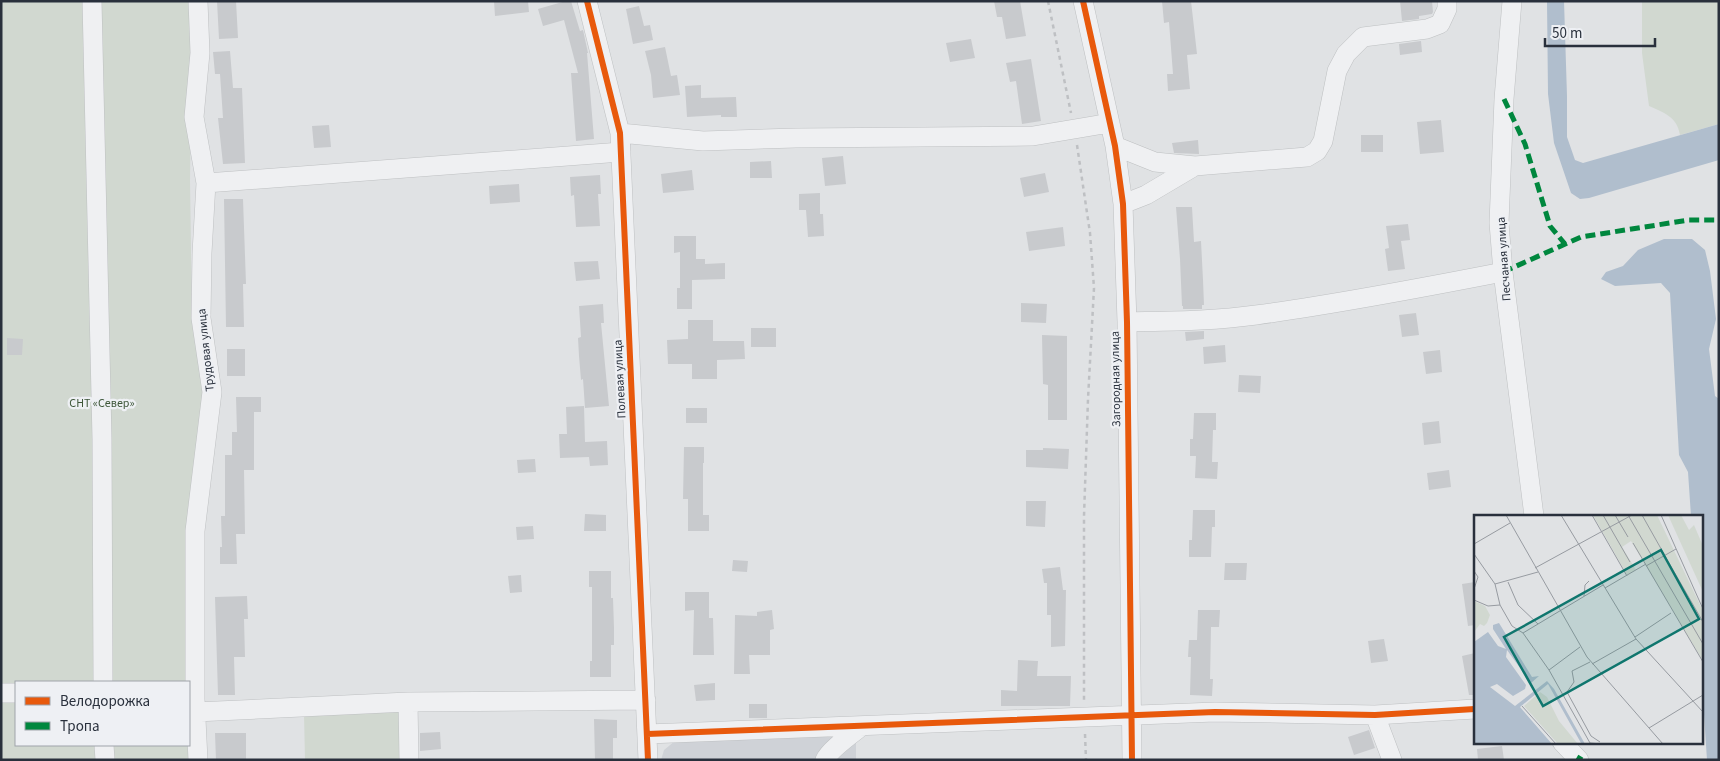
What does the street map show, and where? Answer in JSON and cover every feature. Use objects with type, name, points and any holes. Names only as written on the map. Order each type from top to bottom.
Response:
[{"type":"street","points":[[92,1],[102,439],[103,681]]},
{"type":"street","name":"Трудовая улица","points":[[198,1],[200,53],[194,118],[206,183],[201,318],[212,392],[195,531],[193,703],[198,760]]},
{"type":"street","name":"Полевая улица","points":[[587,1],[620,133],[648,760]]},
{"type":"street","name":"Загородная улица","points":[[1082,1],[1115,146],[1122,204],[1127,322],[1132,760]]},
{"type":"street","points":[[1115,146],[1154,162],[1195,166],[1307,157],[1317,151],[1323,141],[1337,71],[1346,54],[1363,37],[1427,29],[1440,24],[1447,9],[1447,1]]},
{"type":"street","name":"Песчаная улица","points":[[1512,1],[1504,99],[1500,223],[1503,272],[1534,515]]},
{"type":"street","points":[[620,133],[704,141],[796,138],[1033,136],[1110,124]]},
{"type":"street","points":[[206,183],[621,152]]},
{"type":"street","points":[[1122,204],[1146,195],[1195,166]]},
{"type":"street","points":[[1127,322],[1203,320],[1255,315],[1397,292],[1503,272]]},
{"type":"street","points":[[1,693],[15,693]]},
{"type":"street","points":[[193,703],[646,700]]},
{"type":"street","points":[[408,702],[409,760]]},
{"type":"street","points":[[647,734],[1215,712],[1375,715],[1474,708]]},
{"type":"street","points":[[1375,715],[1392,760]]},
{"type":"street","points":[[825,760],[828,753],[862,726]]},
{"type":"street","points":[[1564,744],[1579,760]]},
{"type":"street","points":[[104,746],[104,760]]},
{"type":"path","points":[[1048,1],[1075,129],[1090,233],[1094,288],[1084,516],[1084,717],[1086,760]]},
{"type":"shaded area","points":[[847,733],[856,741],[856,760],[661,760],[664,750],[675,741]]},
{"type":"green space","name":"СНТ «Север»","points":[[1,1],[188,1],[192,49],[190,180],[192,316],[203,386],[188,681],[15,681],[15,746],[190,746],[204,760],[1,760]]},
{"type":"green space","points":[[1642,1],[1719,1],[1719,124],[1680,135],[1676,124],[1669,116],[1649,106],[1642,53]]},
{"type":"green space","points":[[401,711],[402,760],[305,760],[304,714]]},
{"type":"water","points":[[1547,1],[1564,1],[1567,137],[1575,160],[1583,163],[1719,124],[1719,160],[1589,198],[1580,199],[1571,193],[1554,143],[1548,94]]},
{"type":"water","points":[[1664,239],[1692,239],[1705,250],[1710,271],[1716,319],[1709,349],[1715,396],[1719,399],[1719,760],[1707,760],[1702,684],[1702,515],[1691,515],[1688,472],[1679,455],[1670,293],[1661,283],[1615,286],[1601,279],[1606,272],[1623,266],[1638,250]]},
{"type":"building","points":[[217,1],[236,1],[238,38],[219,39]]},
{"type":"building","points":[[494,1],[528,1],[529,12],[495,16]]},
{"type":"building","points":[[571,1],[580,31],[583,30],[588,53],[594,139],[576,141],[571,73],[578,73],[564,20],[543,26],[538,9]]},
{"type":"building","points":[[994,1],[1020,1],[1026,36],[1006,39],[1002,17],[997,17]]},
{"type":"building","points":[[1162,1],[1191,1],[1197,54],[1187,55],[1190,89],[1168,91],[1167,74],[1173,74],[1169,22],[1164,23]]},
{"type":"building","points":[[1400,1],[1432,1],[1433,12],[1432,14],[1419,16],[1419,19],[1402,21]]},
{"type":"building","points":[[639,6],[644,26],[650,25],[653,40],[633,44],[626,9]]},
{"type":"building","points":[[971,39],[975,58],[950,62],[946,43]]},
{"type":"building","points":[[1421,41],[1422,52],[1400,55],[1399,44]]},
{"type":"building","points":[[665,47],[671,76],[677,75],[680,95],[653,98],[651,75],[645,51]]},
{"type":"building","points":[[230,51],[233,88],[242,88],[245,163],[223,164],[218,118],[223,118],[220,74],[215,74],[213,52]]},
{"type":"building","points":[[1031,59],[1041,121],[1022,124],[1016,81],[1010,82],[1006,63]]},
{"type":"building","points":[[701,85],[701,98],[736,97],[737,117],[721,117],[721,115],[687,117],[685,86]]},
{"type":"building","points":[[1441,120],[1444,152],[1420,154],[1417,122]]},
{"type":"building","points":[[329,125],[331,147],[314,148],[312,126]]},
{"type":"building","points":[[1361,135],[1383,135],[1383,152],[1361,152]]},
{"type":"building","points":[[1198,140],[1199,154],[1174,153],[1172,143]]},
{"type":"building","points":[[843,156],[846,184],[825,186],[822,158]]},
{"type":"building","points":[[771,161],[772,178],[750,178],[750,162]]},
{"type":"building","points":[[692,170],[694,190],[663,193],[661,174]]},
{"type":"building","points":[[1045,173],[1049,192],[1024,197],[1020,178]]},
{"type":"building","points":[[600,175],[601,194],[598,194],[600,226],[576,227],[574,195],[571,196],[570,177]]},
{"type":"building","points":[[519,184],[520,202],[490,204],[489,186]]},
{"type":"building","points":[[820,193],[820,214],[823,214],[824,236],[808,237],[806,210],[799,210],[799,194]]},
{"type":"building","points":[[224,199],[243,199],[246,284],[243,284],[244,327],[226,327]]},
{"type":"building","points":[[1176,207],[1192,207],[1194,242],[1201,241],[1204,305],[1202,305],[1202,309],[1183,309],[1182,306]]},
{"type":"building","points":[[1408,224],[1410,240],[1401,241],[1405,269],[1388,271],[1385,249],[1389,248],[1386,226]]},
{"type":"building","points":[[1063,227],[1065,246],[1029,251],[1026,232]]},
{"type":"building","points":[[674,236],[696,236],[696,259],[705,259],[705,264],[725,263],[725,279],[692,280],[692,309],[677,309],[677,288],[680,288],[680,252],[674,253]]},
{"type":"building","points":[[598,261],[600,279],[576,281],[574,262]]},
{"type":"building","points":[[1021,303],[1047,304],[1046,323],[1021,322]]},
{"type":"building","points":[[603,304],[604,323],[601,323],[609,406],[585,408],[579,356],[578,338],[581,337],[579,306]]},
{"type":"building","points":[[1416,313],[1419,335],[1402,337],[1399,315]]},
{"type":"building","points":[[688,320],[713,320],[713,341],[744,341],[745,359],[717,360],[717,379],[692,379],[692,364],[668,364],[667,340],[688,339]]},
{"type":"building","points":[[751,328],[776,328],[776,347],[751,347]]},
{"type":"building","points":[[1204,331],[1204,339],[1186,341],[1185,332]]},
{"type":"building","points":[[1042,335],[1067,336],[1067,420],[1048,420],[1048,385],[1043,384]]},
{"type":"building","points":[[7,338],[23,339],[22,355],[7,355]]},
{"type":"building","points":[[1225,345],[1226,362],[1204,364],[1203,347]]},
{"type":"building","points":[[227,349],[245,349],[245,376],[227,376]]},
{"type":"building","points":[[1440,350],[1442,372],[1426,374],[1423,352]]},
{"type":"building","points":[[1239,375],[1261,376],[1260,393],[1238,392]]},
{"type":"building","points":[[236,397],[261,397],[261,412],[254,412],[254,470],[244,470],[245,534],[236,534],[237,564],[220,564],[220,547],[222,547],[221,516],[225,516],[225,455],[232,455],[232,432],[237,432]]},
{"type":"building","points":[[584,406],[585,442],[607,441],[608,465],[590,466],[589,457],[560,458],[559,434],[567,434],[566,407]]},
{"type":"building","points":[[686,408],[707,408],[707,423],[686,423]]},
{"type":"building","points":[[1194,413],[1216,413],[1216,430],[1213,430],[1212,462],[1218,462],[1217,479],[1195,478],[1196,456],[1190,456],[1190,439],[1193,439]]},
{"type":"building","points":[[1439,421],[1441,443],[1424,445],[1422,423]]},
{"type":"building","points":[[684,447],[704,447],[703,515],[709,515],[709,531],[688,531],[688,499],[683,499]]},
{"type":"building","points":[[1043,448],[1069,449],[1068,469],[1026,467],[1026,450],[1043,450]]},
{"type":"building","points":[[535,459],[536,472],[518,473],[517,460]]},
{"type":"building","points":[[1449,470],[1451,487],[1429,490],[1427,473]]},
{"type":"building","points":[[1026,501],[1046,501],[1045,527],[1026,526]]},
{"type":"building","points":[[1193,510],[1215,510],[1215,527],[1212,527],[1211,557],[1189,557],[1189,540],[1192,540]]},
{"type":"building","points":[[585,514],[606,515],[606,531],[584,531]]},
{"type":"building","points":[[533,526],[534,539],[517,540],[516,527]]},
{"type":"building","points":[[733,560],[748,561],[747,572],[732,571]]},
{"type":"building","points":[[1225,563],[1247,563],[1246,580],[1224,580]]},
{"type":"building","points":[[1060,567],[1063,590],[1066,590],[1065,646],[1051,647],[1051,615],[1047,615],[1047,583],[1044,583],[1042,569]]},
{"type":"building","points":[[589,571],[611,571],[614,645],[611,645],[611,677],[590,677],[590,661],[592,661],[592,587],[589,587]]},
{"type":"building","points":[[521,575],[522,592],[510,593],[508,576]]},
{"type":"building","points":[[1474,582],[1474,625],[1468,626],[1462,584]]},
{"type":"building","points":[[685,592],[709,592],[709,618],[713,618],[714,655],[693,655],[694,610],[685,611]]},
{"type":"building","points":[[247,596],[248,619],[244,619],[245,657],[234,657],[235,695],[218,695],[215,597]]},
{"type":"building","points":[[772,610],[774,629],[770,630],[770,655],[749,655],[750,674],[734,674],[735,615],[757,616],[757,612]]},
{"type":"building","points":[[1198,610],[1220,610],[1219,627],[1211,627],[1210,679],[1213,679],[1212,696],[1190,695],[1191,657],[1188,657],[1189,640],[1197,640]]},
{"type":"building","points":[[1384,639],[1388,661],[1371,663],[1368,641]]},
{"type":"building","points":[[1474,653],[1474,695],[1469,695],[1462,656]]},
{"type":"building","points":[[1018,660],[1038,661],[1037,676],[1071,676],[1070,706],[1001,706],[1001,690],[1017,691]]},
{"type":"building","points":[[715,683],[715,700],[696,701],[694,685]]},
{"type":"building","points":[[749,704],[767,704],[767,718],[749,718]]},
{"type":"building","points":[[594,719],[617,720],[617,738],[613,738],[613,760],[595,760]]},
{"type":"building","points":[[1369,730],[1375,748],[1354,755],[1348,737]]},
{"type":"building","points":[[440,732],[441,749],[420,751],[420,733]]},
{"type":"building","points":[[215,733],[246,733],[246,760],[216,760]]},
{"type":"building","points":[[1502,746],[1504,760],[1478,760],[1477,749]]},
{"type":"marked path","points":[[1504,99],[1525,144],[1550,226],[1565,244]]},
{"type":"marked path","points":[[1503,272],[1581,237],[1689,220],[1719,220]]},
{"type":"marked path","points":[[1577,757],[1582,760]]},
{"type":"cycle path","points":[[587,1],[620,133],[648,760]]},
{"type":"cycle path","points":[[1083,1],[1115,146],[1123,204],[1127,322],[1132,760]]},
{"type":"cycle path","points":[[647,734],[1215,712],[1375,715],[1474,709]]}]
